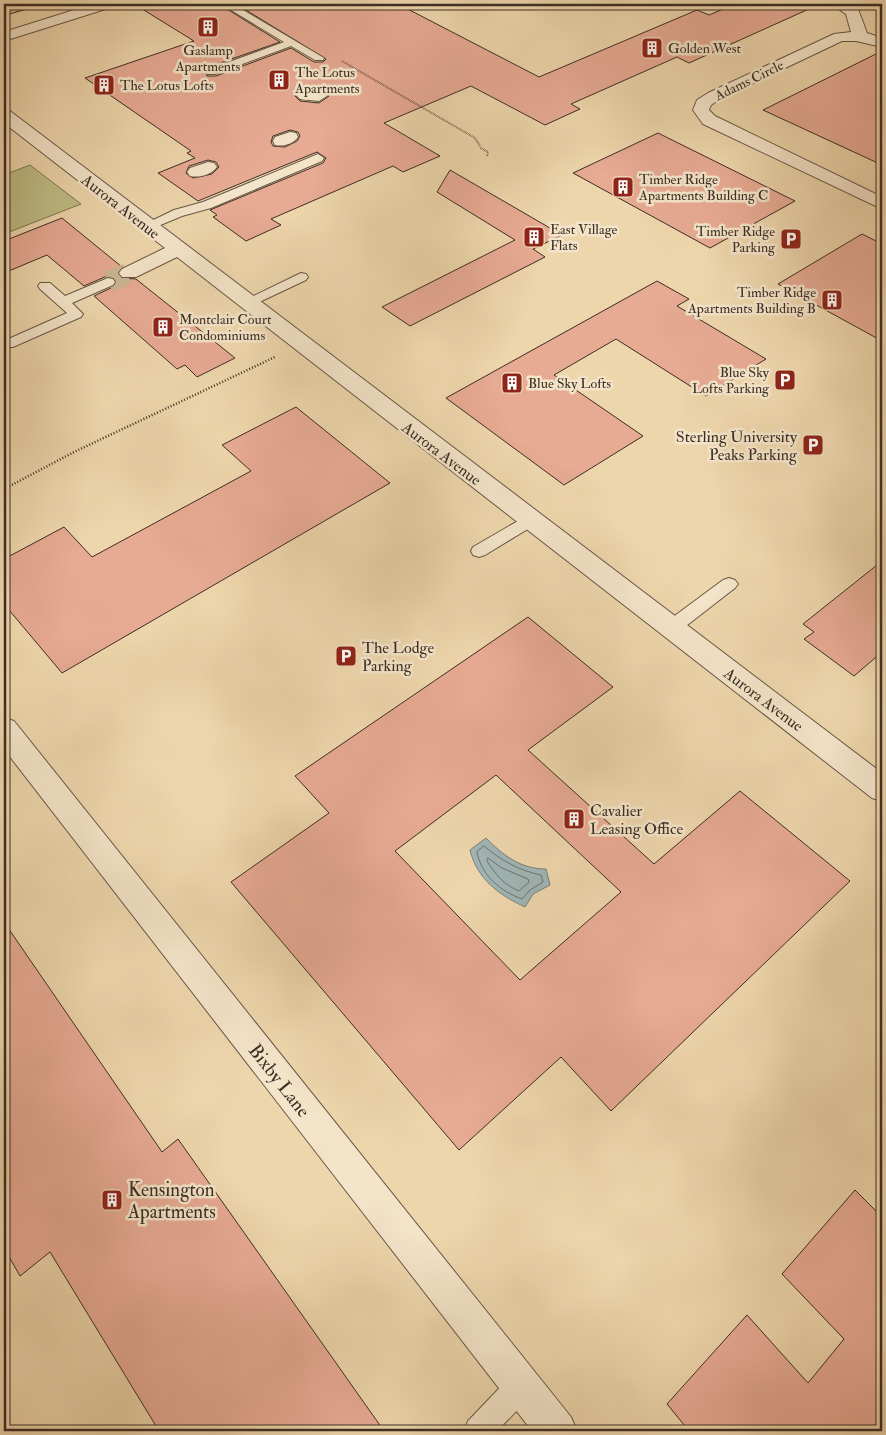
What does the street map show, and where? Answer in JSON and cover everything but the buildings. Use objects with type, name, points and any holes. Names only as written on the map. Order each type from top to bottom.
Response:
[{"type":"highway","points":[[4,11],[27,4]]},
{"type":"street","points":[[4,37],[107,4]]},
{"type":"street","points":[[838,4],[853,12],[860,37]]},
{"type":"street","name":"Adams Circle","points":[[882,44],[860,37],[839,37],[714,96],[704,102],[701,110],[709,120],[882,204]]},
{"type":"street","points":[[302,94],[306,96],[319,96]]},
{"type":"street","name":"Aurora Avenue","points":[[4,115],[177,250],[882,790]]},
{"type":"street","points":[[129,273],[177,250]]},
{"type":"street","name":"Bixby Lane","points":[[4,729],[557,1431]]},
{"type":"lane","points":[[226,4],[319,58]]},
{"type":"lane","points":[[211,72],[293,42]]},
{"type":"lane","points":[[148,226],[178,213],[207,205],[318,158]]},
{"type":"lane","points":[[246,303],[301,277]]},
{"type":"lane","points":[[63,302],[108,282]]},
{"type":"lane","points":[[8,344],[76,314],[45,286]]},
{"type":"lane","points":[[479,551],[530,520]]},
{"type":"lane","points":[[671,628],[729,584]]},
{"type":"lane","points":[[478,1431],[521,1386]]},
{"type":"path","points":[[337,58],[475,138],[481,148],[488,152],[487,156]]},
{"type":"path","points":[[4,489],[83,447],[301,345]]},
{"type":"shaded area","points":[[30,165],[81,204],[4,234],[4,175]]},
{"type":"water","points":[[486,838],[499,850],[520,864],[546,869],[550,885],[533,894],[525,907],[506,897],[490,885],[473,860],[470,850]]},
{"type":"tunnel","points":[[108,282],[129,273]]},
{"type":"place","name":"Gaslamp Apartments","points":[[208,27]]},
{"type":"place","name":"Golden West","points":[[652,48]]},
{"type":"place","name":"The Lotus Apartments","points":[[279,80]]},
{"type":"place","name":"The Lotus Lofts","points":[[104,85]]},
{"type":"place","name":"Timber Ridge Apartments Building C","points":[[623,187]]},
{"type":"place","name":"East Village Flats","points":[[534,237]]},
{"type":"place","name":"Timber Ridge Parking","points":[[791,239]]},
{"type":"place","name":"Timber Ridge Apartments Building B","points":[[832,300]]},
{"type":"place","name":"Montclair Court Condominiums","points":[[163,327]]},
{"type":"place","name":"Blue Sky Lofts Parking","points":[[785,380]]},
{"type":"place","name":"Blue Sky Lofts","points":[[512,383]]},
{"type":"place","name":"Sterling University Peaks Parking","points":[[813,445]]},
{"type":"place","name":"The Lodge Parking","points":[[346,656]]},
{"type":"place","name":"Cavalier Leasing Office","points":[[574,819]]},
{"type":"place","name":"Kensington Apartments","points":[[112,1200]]}]
